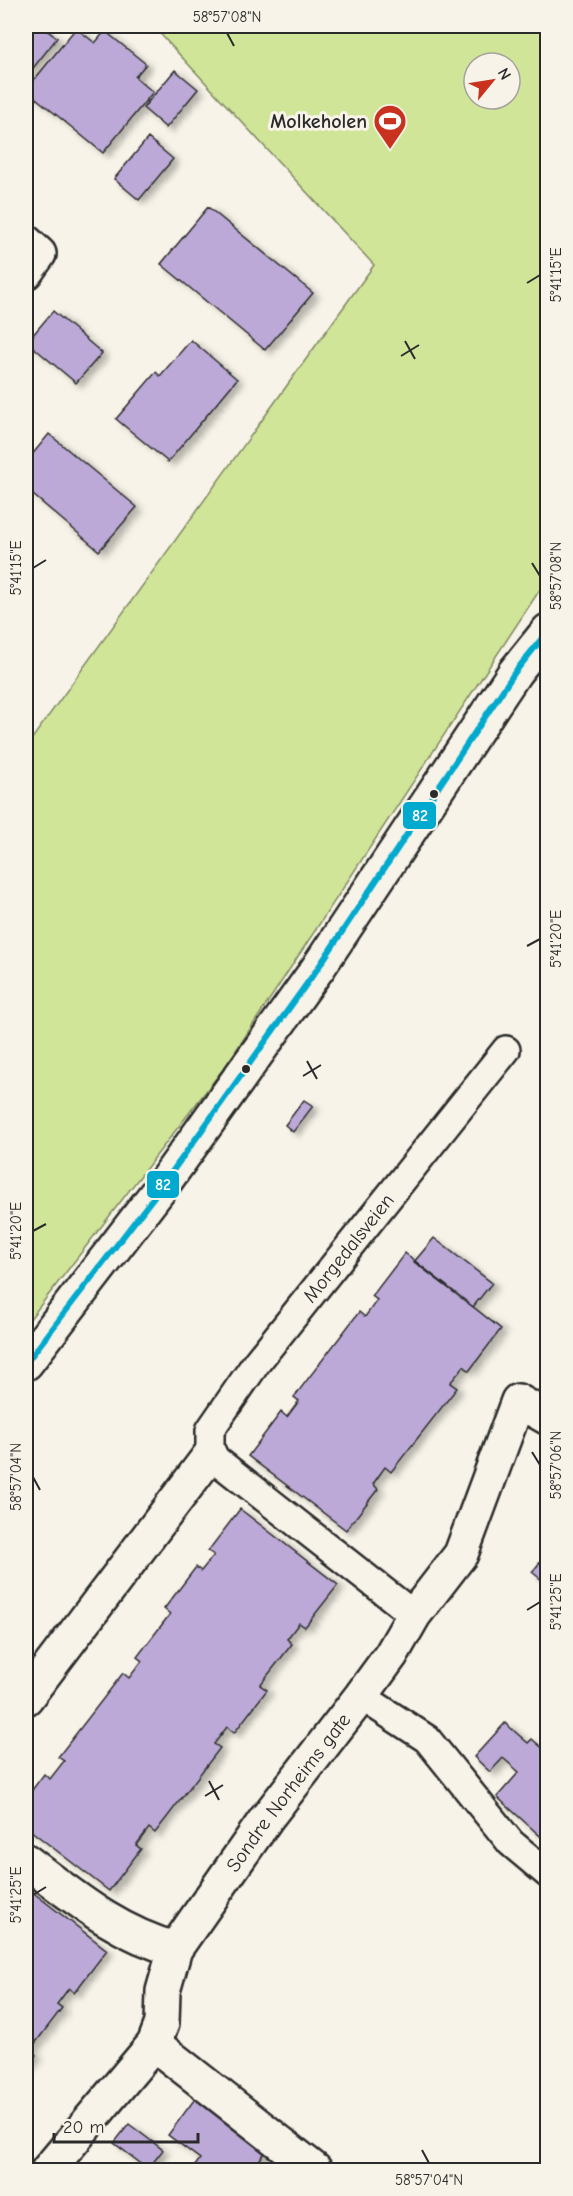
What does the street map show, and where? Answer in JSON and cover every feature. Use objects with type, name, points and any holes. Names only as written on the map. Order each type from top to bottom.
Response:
[{"type":"street","points":[[26,242],[39,254],[26,272]]},
{"type":"street","points":[[26,1363],[159,1190],[318,969],[515,672],[548,631]]},
{"type":"street","name":"Sondre Norheims gate","points":[[48,2170],[154,2044],[162,2023],[163,1991],[175,1949],[266,1819],[391,1655],[414,1615],[461,1554],[518,1401],[548,1418]]},
{"type":"street","points":[[26,1698],[210,1455]]},
{"type":"street","points":[[26,1861],[110,1922],[144,1941],[175,1949]]},
{"type":"street","points":[[154,2044],[315,2170]]},
{"type":"lane","name":"Morgedalsveien","points":[[210,1455],[210,1430],[257,1362],[506,1050]]},
{"type":"lane","points":[[210,1455],[414,1615]]},
{"type":"lane","points":[[361,1696],[427,1739],[511,1843],[548,1874]]},
{"type":"green space","points":[[153,26],[547,26],[547,579],[227,1064],[26,1324],[26,747],[374,265]]},
{"type":"building","points":[[26,26],[41,26],[57,38],[26,77]]},
{"type":"building","points":[[76,28],[95,43],[105,31],[146,64],[135,77],[153,92],[103,153],[26,90]]},
{"type":"building","points":[[175,70],[198,89],[166,128],[143,108]]},
{"type":"building","points":[[148,138],[173,159],[139,200],[114,179]]},
{"type":"building","points":[[208,207],[313,293],[265,350],[161,264]]},
{"type":"building","points":[[53,311],[102,353],[76,383],[27,342]]},
{"type":"building","points":[[191,340],[237,379],[168,462],[116,419],[156,372],[160,376]]},
{"type":"building","points":[[49,434],[137,507],[99,551],[26,489],[26,462]]},
{"type":"building","points":[[304,1100],[313,1106],[293,1132],[285,1125]]},
{"type":"building","points":[[434,1238],[492,1283],[473,1307],[414,1262]]},
{"type":"building","points":[[405,1253],[501,1329],[469,1371],[464,1366],[450,1383],[457,1388],[391,1472],[385,1467],[373,1484],[378,1489],[346,1530],[248,1456],[281,1412],[287,1417],[299,1401],[294,1397],[359,1312],[365,1317],[377,1300],[372,1296]]},
{"type":"building","points":[[240,1509],[338,1585],[305,1627],[299,1623],[287,1639],[292,1644],[260,1685],[267,1690],[234,1733],[227,1727],[214,1744],[220,1748],[155,1833],[149,1828],[136,1845],[141,1849],[109,1891],[26,1827],[26,1798],[44,1774],[50,1779],[64,1761],[58,1757],[123,1673],[129,1678],[142,1661],[137,1657],[170,1614],[164,1609],[196,1567],[201,1571],[214,1555],[208,1551]]},
{"type":"building","points":[[548,1553],[548,1585],[532,1572]]},
{"type":"building","points":[[505,1723],[528,1743],[532,1739],[548,1753],[548,1843],[497,1797],[519,1772],[503,1758],[490,1772],[474,1757]]},
{"type":"building","points":[[26,1887],[107,1950],[74,1993],[69,1988],[57,2004],[62,2008],[30,2050],[36,2055],[26,2069]]},
{"type":"building","points":[[197,2096],[267,2150],[252,2170],[192,2170],[200,2159],[168,2135]]},
{"type":"building","points":[[129,2124],[163,2150],[148,2169],[114,2143]]},
{"type":"transit line","name":"82","points":[[26,1363],[159,1190],[318,968],[515,672],[548,631]]},
{"type":"place","name":"Molkeholen","points":[[390,150]]}]
